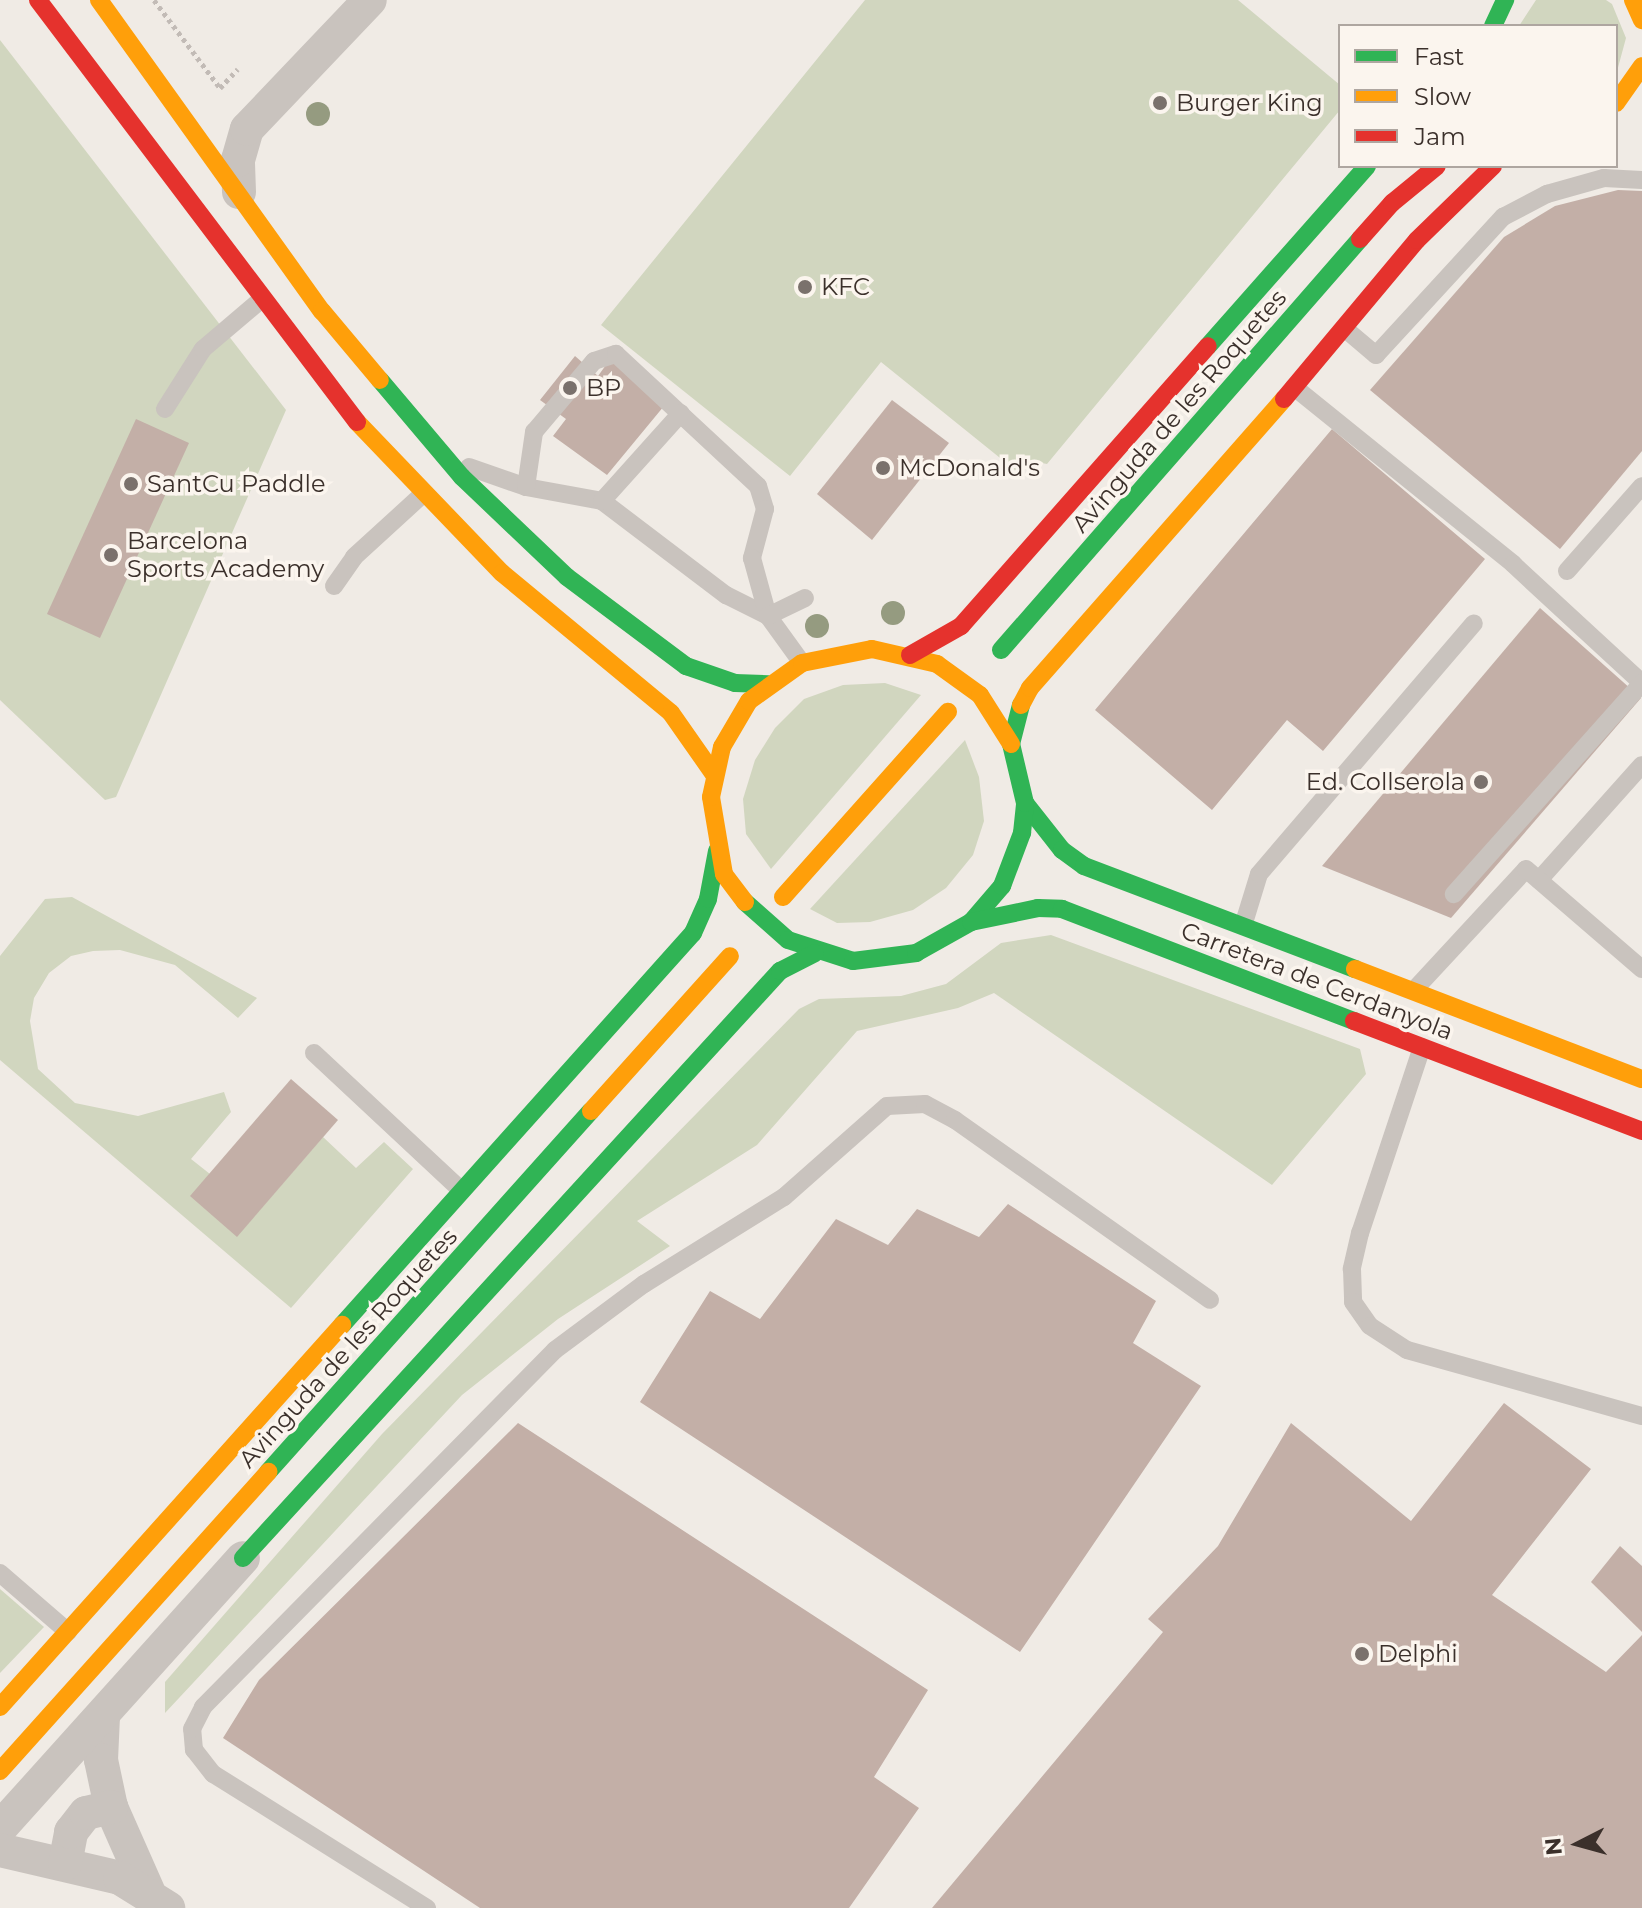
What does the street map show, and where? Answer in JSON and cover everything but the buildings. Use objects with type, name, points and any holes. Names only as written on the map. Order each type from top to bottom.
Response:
[{"type":"main road","points":[[38,0],[361,428],[422,495],[541,608],[671,713],[713,773]]},
{"type":"main road","points":[[99,0],[357,356],[446,460],[567,577],[652,644],[699,673],[768,684]]},
{"type":"main road","points":[[1633,0],[1642,20]]},
{"type":"main road","points":[[1618,100],[1642,66]]},
{"type":"main road","points":[[910,655],[961,626],[1365,168]]},
{"type":"main road","points":[[1392,203],[1414,168]]},
{"type":"main road","points":[[1392,203],[1435,168]]},
{"type":"main road","points":[[1011,744],[1016,714],[1030,688],[1294,387],[1417,240],[1491,168]]},
{"type":"main road","name":"Avinguda de les Roquetes","points":[[1001,650],[1392,203]]},
{"type":"main road","points":[[0,1707],[693,933],[708,899],[717,851],[713,773],[735,722],[768,684],[802,663],[872,649],[910,655],[937,664],[980,695],[1011,744],[1025,803],[1013,863],[1002,886],[971,922],[941,942],[889,959],[853,961],[815,953],[788,940],[751,910],[724,874],[717,851]]},
{"type":"main road","points":[[783,897],[948,712]]},
{"type":"main road","name":"Carretera de Cerdanyola","points":[[1025,803],[1062,850],[1084,866],[1415,989],[1642,1079]]},
{"type":"main road","name":"Carretera de Cerdanyola","points":[[971,922],[1038,908],[1062,909],[1642,1131]]},
{"type":"main road","points":[[243,1558],[772,979],[815,953]]},
{"type":"main road","name":"Avinguda de les Roquetes","points":[[0,1771],[730,956]]},
{"type":"street","points":[[239,192],[238,160],[247,129],[370,0]]},
{"type":"street","points":[[0,1828],[243,1558]]},
{"type":"street","points":[[103,1716],[101,1760],[111,1807],[158,1900]]},
{"type":"street","points":[[65,1864],[71,1832],[86,1813],[111,1807]]},
{"type":"street","points":[[0,1850],[65,1864],[158,1900]]},
{"type":"lane","points":[[1344,328],[1376,355],[1503,217],[1547,194],[1604,178],[1642,180]]},
{"type":"lane","points":[[165,409],[203,349],[262,299]]},
{"type":"lane","points":[[526,487],[534,432],[605,354],[616,354],[758,486],[765,509],[752,558],[768,616],[802,663]]},
{"type":"lane","points":[[1294,387],[1513,564],[1642,683],[1454,894]]},
{"type":"lane","points":[[602,501],[681,413]]},
{"type":"lane","points":[[446,460],[526,487],[602,501],[726,595],[768,616]]},
{"type":"lane","points":[[1567,571],[1642,486]]},
{"type":"lane","points":[[334,586],[354,557],[422,495]]},
{"type":"lane","points":[[768,616],[805,598]]},
{"type":"lane","points":[[1243,926],[1259,874],[1474,623]]},
{"type":"lane","points":[[1539,880],[1642,765]]},
{"type":"lane","points":[[1415,989],[1526,869],[1642,969]]},
{"type":"lane","points":[[1422,1047],[1360,1233],[1352,1269],[1353,1302],[1370,1326],[1407,1350],[1642,1416]]},
{"type":"lane","points":[[314,1053],[461,1190]]},
{"type":"lane","points":[[427,1908],[213,1774],[194,1750],[192,1729],[203,1707],[555,1350],[644,1284],[784,1197],[887,1106],[925,1104],[955,1120],[1210,1300]]},
{"type":"lane","points":[[0,1573],[68,1632]]},
{"type":"path","points":[[154,0],[220,88],[238,69]]},
{"type":"green space","points":[[865,0],[1238,0],[1338,83],[1338,112],[1047,464],[1026,460],[1015,470],[881,362],[790,476],[601,325]]},
{"type":"green space","points":[[1536,0],[1606,0],[1612,4],[1626,38],[1618,68],[1618,24],[1520,24]]},
{"type":"green space","name":"Barcelona Sports Academy","points":[[0,40],[286,410],[116,797],[105,800],[0,700]]},
{"type":"green space","points":[[885,683],[921,695],[771,869],[746,834],[743,799],[755,760],[775,728],[804,699],[843,685]]},
{"type":"green space","points":[[965,740],[979,777],[984,821],[973,855],[946,888],[913,910],[870,922],[837,923],[810,909]]},
{"type":"green space","points":[[72,897],[257,998],[238,1018],[175,965],[120,950],[93,951],[71,956],[49,973],[34,998],[30,1021],[38,1069],[75,1103],[138,1116],[224,1092],[231,1112],[191,1159],[210,1174],[237,1236],[323,1137],[356,1168],[384,1142],[413,1169],[291,1308],[0,1060],[0,956],[45,899]]},
{"type":"green space","points":[[1051,935],[1360,1049],[1366,1074],[1272,1185],[994,993],[958,1008],[857,1031],[757,1145],[637,1221],[670,1246],[558,1319],[462,1395],[165,1713],[165,1682],[382,1434],[799,1009],[819,999],[901,996],[946,984],[1001,943]]},
{"type":"green space","points":[[0,1589],[44,1627],[0,1673]]},
{"type":"traffic: fast","points":[[1494,24],[1505,0]]},
{"type":"traffic: fast","points":[[1208,346],[1365,168]]},
{"type":"traffic: fast","points":[[1001,650],[1360,239]]},
{"type":"traffic: fast","points":[[380,380],[462,477],[567,577],[686,666],[735,683],[768,684]]},
{"type":"traffic: fast","points":[[745,902],[788,940],[853,961],[916,953],[971,922],[1002,886],[1022,833],[1025,803],[1011,744],[1021,705]]},
{"type":"traffic: fast","points":[[1025,803],[1062,850],[1084,866],[1355,969]]},
{"type":"traffic: fast","points":[[342,1325],[693,933],[708,899],[717,851]]},
{"type":"traffic: fast","points":[[971,922],[1038,908],[1062,909],[1354,1021]]},
{"type":"traffic: fast","points":[[243,1558],[780,971],[815,953]]},
{"type":"traffic: fast","points":[[268,1472],[591,1111]]},
{"type":"traffic: slow","points":[[99,0],[322,311],[380,380]]},
{"type":"traffic: slow","points":[[1633,0],[1642,20]]},
{"type":"traffic: slow","points":[[1618,100],[1642,66]]},
{"type":"traffic: slow","points":[[1021,705],[1030,688],[1284,399]]},
{"type":"traffic: slow","points":[[357,422],[502,573],[671,713],[713,773]]},
{"type":"traffic: slow","points":[[745,902],[724,874],[711,797],[722,747],[749,701],[802,663],[872,649],[937,664],[980,695],[1011,744]]},
{"type":"traffic: slow","points":[[783,897],[948,712]]},
{"type":"traffic: slow","points":[[591,1111],[730,956]]},
{"type":"traffic: slow","points":[[1355,969],[1642,1079]]},
{"type":"traffic: slow","points":[[0,1707],[342,1325]]},
{"type":"traffic: slow","points":[[0,1771],[268,1472]]},
{"type":"traffic: jam","points":[[38,0],[357,422]]},
{"type":"traffic: jam","points":[[1360,239],[1392,203],[1435,168]]},
{"type":"traffic: jam","points":[[1284,399],[1417,240],[1491,168]]},
{"type":"traffic: jam","points":[[910,655],[961,626],[1208,346]]},
{"type":"traffic: jam","points":[[1354,1021],[1642,1131]]},
{"type":"place","name":"Burger King","points":[[1160,103]]},
{"type":"place","name":"KFC","points":[[805,287]]},
{"type":"place","name":"BP","points":[[570,388]]},
{"type":"place","name":"McDonald's","points":[[883,468]]},
{"type":"place","name":"SantCu Paddle","points":[[131,484]]},
{"type":"place","name":"Barcelona Sports Academy","points":[[111,555]]},
{"type":"place","name":"Ed. Collserola","points":[[1481,782]]},
{"type":"place","name":"Delphi","points":[[1362,1654]]}]
